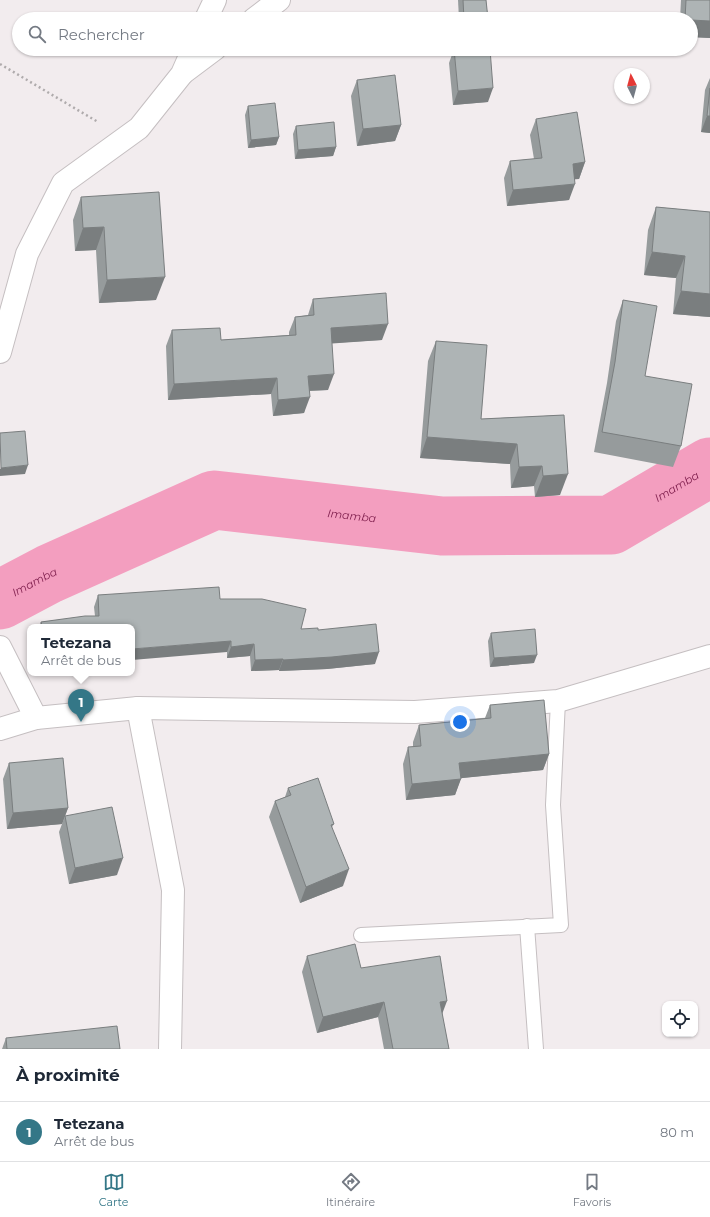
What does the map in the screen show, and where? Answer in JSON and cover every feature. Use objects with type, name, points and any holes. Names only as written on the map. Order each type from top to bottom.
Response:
[{"type":"street","points":[[209,12],[215,0]]},
{"type":"street","points":[[263,12],[279,0]]},
{"type":"street","points":[[182,74],[190,56]]},
{"type":"street","points":[[0,352],[27,254],[63,183],[139,128],[182,74],[206,56]]},
{"type":"street","points":[[0,647],[36,718]]},
{"type":"street","points":[[0,729],[36,718],[138,708],[415,712],[558,701],[710,656]]},
{"type":"street","points":[[138,708],[173,890],[170,1049]]},
{"type":"lane","points":[[361,935],[561,925],[553,805],[558,701]]},
{"type":"lane","points":[[527,926],[536,1049]]},
{"type":"path","points":[[0,64],[125,138]]},
{"type":"building","points":[[463,0],[486,0],[487,12],[464,12]]},
{"type":"building","points":[[686,0],[710,0],[710,21],[698,20],[698,12],[685,12]]},
{"type":"building","points":[[455,56],[491,56],[493,88],[458,91]]},
{"type":"building","points":[[395,75],[401,125],[363,129],[357,80]]},
{"type":"building","points":[[710,88],[710,116],[707,116]]},
{"type":"building","points":[[275,103],[279,137],[251,140],[248,106]]},
{"type":"building","points":[[577,112],[585,162],[573,164],[575,184],[513,190],[510,161],[542,158],[536,119]]},
{"type":"building","points":[[334,122],[336,147],[298,150],[296,126]]},
{"type":"building","points":[[159,192],[165,277],[107,280],[104,227],[83,228],[81,197]]},
{"type":"building","points":[[656,207],[710,212],[710,294],[681,291],[685,256],[652,252]]},
{"type":"building","points":[[386,293],[388,324],[331,328],[334,374],[308,376],[310,397],[278,400],[277,378],[174,384],[172,330],[220,328],[221,340],[296,335],[295,317],[314,315],[313,299]]},
{"type":"building","points":[[623,300],[657,306],[645,376],[692,384],[681,446],[602,432],[615,362]]},
{"type":"building","points":[[436,341],[487,345],[481,419],[564,415],[568,474],[543,476],[542,466],[519,467],[517,444],[427,437]]},
{"type":"building","points":[[25,431],[28,465],[1,468],[0,433]]},
{"type":"building","points":[[219,587],[220,599],[262,599],[306,609],[301,629],[318,628],[318,630],[376,624],[379,652],[332,657],[255,660],[254,644],[231,647],[231,641],[135,649],[135,624],[41,624],[41,622],[85,616],[99,616],[98,595]]},
{"type":"building","points":[[535,629],[537,655],[494,658],[491,633]]},
{"type":"building","points":[[544,700],[549,754],[459,763],[461,779],[412,784],[408,747],[421,746],[419,725],[491,718],[490,705]]},
{"type":"building","points":[[63,758],[68,808],[13,813],[9,763]]},
{"type":"building","points":[[318,778],[334,824],[331,825],[349,869],[306,887],[275,801],[291,795],[288,788]]},
{"type":"building","points":[[112,807],[123,858],[75,868],[65,816]]},
{"type":"building","points":[[355,944],[361,968],[440,956],[447,1001],[440,1002],[449,1049],[393,1049],[384,1002],[323,1017],[307,956]]},
{"type":"building","points":[[117,1026],[120,1049],[7,1049],[6,1038]]},
{"type":"waterway","name":"Imamba","points":[[0,600],[49,574],[214,500],[442,526],[611,525],[710,467]]},
{"type":"place","name":"Tetezana","points":[[81,722]]}]
